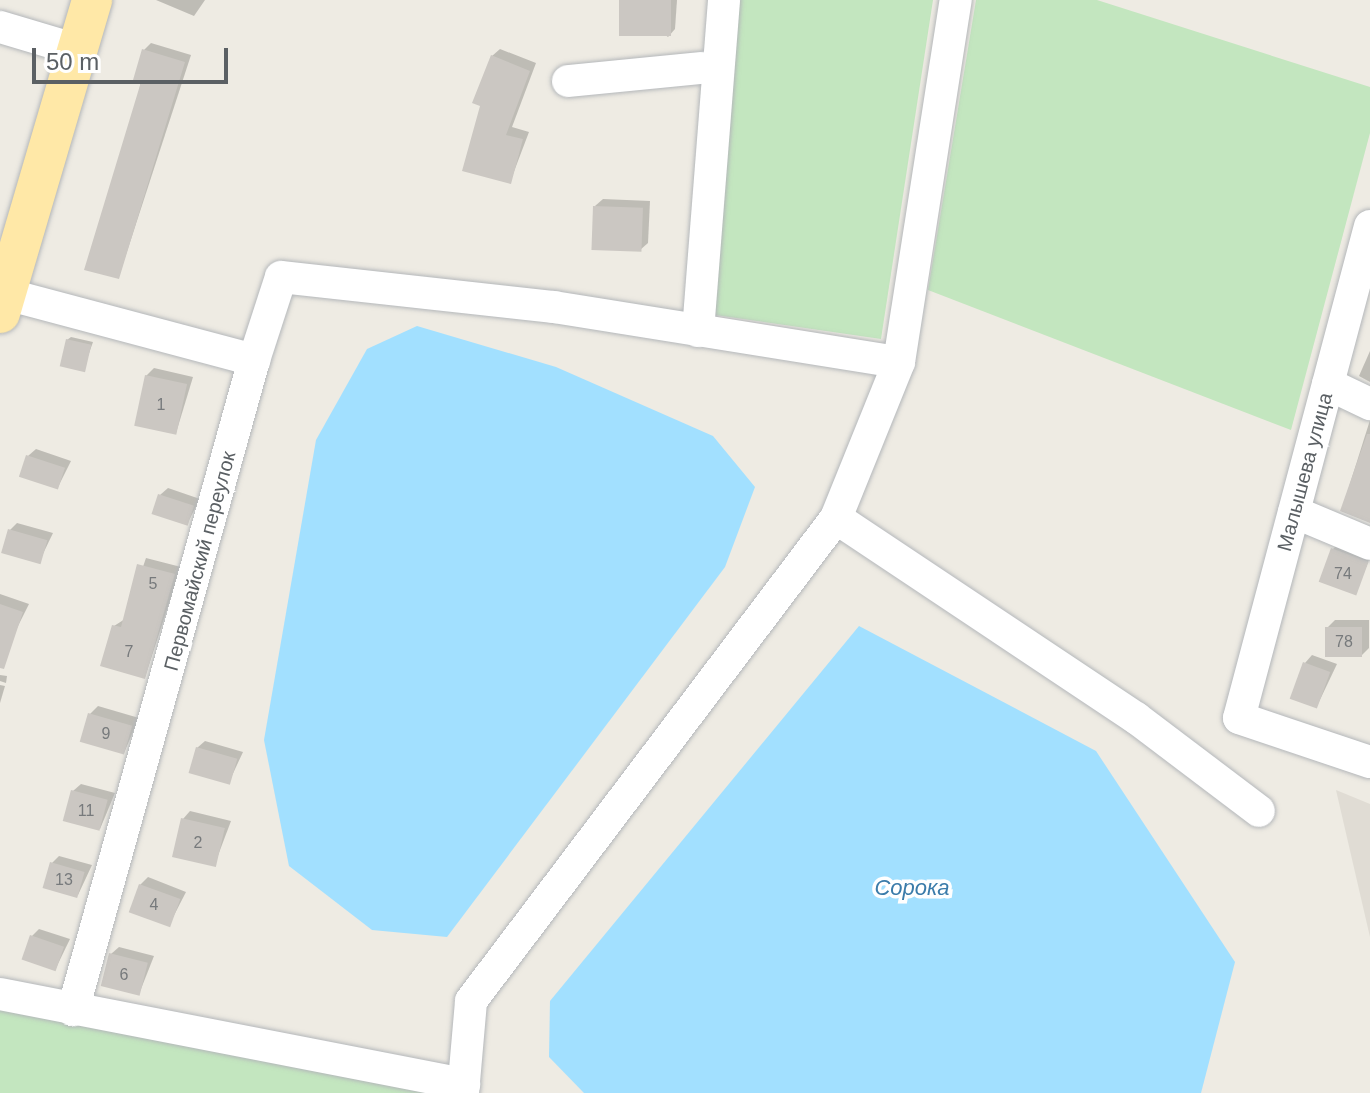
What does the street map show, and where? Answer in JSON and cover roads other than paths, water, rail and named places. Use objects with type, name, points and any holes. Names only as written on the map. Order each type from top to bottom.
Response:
[{"type":"main road","points":[[3,303],[92,0]]},
{"type":"street","points":[[688,329],[705,0]]},
{"type":"street","points":[[688,329],[724,0]]},
{"type":"street","points":[[0,994],[463,1089],[471,1001],[836,518],[899,362],[956,0]]},
{"type":"street","points":[[0,27],[77,50]]},
{"type":"street","points":[[568,81],[701,68]]},
{"type":"street","name":"Малышева улица","points":[[1370,226],[1364,273],[1328,384],[1239,718],[1370,762]]},
{"type":"street","name":"Первомайский переулок","points":[[73,1010],[254,360],[281,277],[688,329]]},
{"type":"street","points":[[3,303],[254,360]]},
{"type":"street","points":[[688,329],[899,362]]},
{"type":"street","points":[[1328,384],[1370,404]]},
{"type":"street","points":[[1294,512],[1370,544]]},
{"type":"street","points":[[836,518],[1136,718],[1259,811]]},
{"type":"water","points":[[417,326],[556,367],[713,436],[755,487],[725,567],[447,937],[372,930],[289,866],[264,740],[316,440],[367,349]]},
{"type":"water","name":"Сорока","points":[[859,626],[1096,751],[1235,962],[1201,1093],[584,1093],[549,1057],[550,1001]]}]
